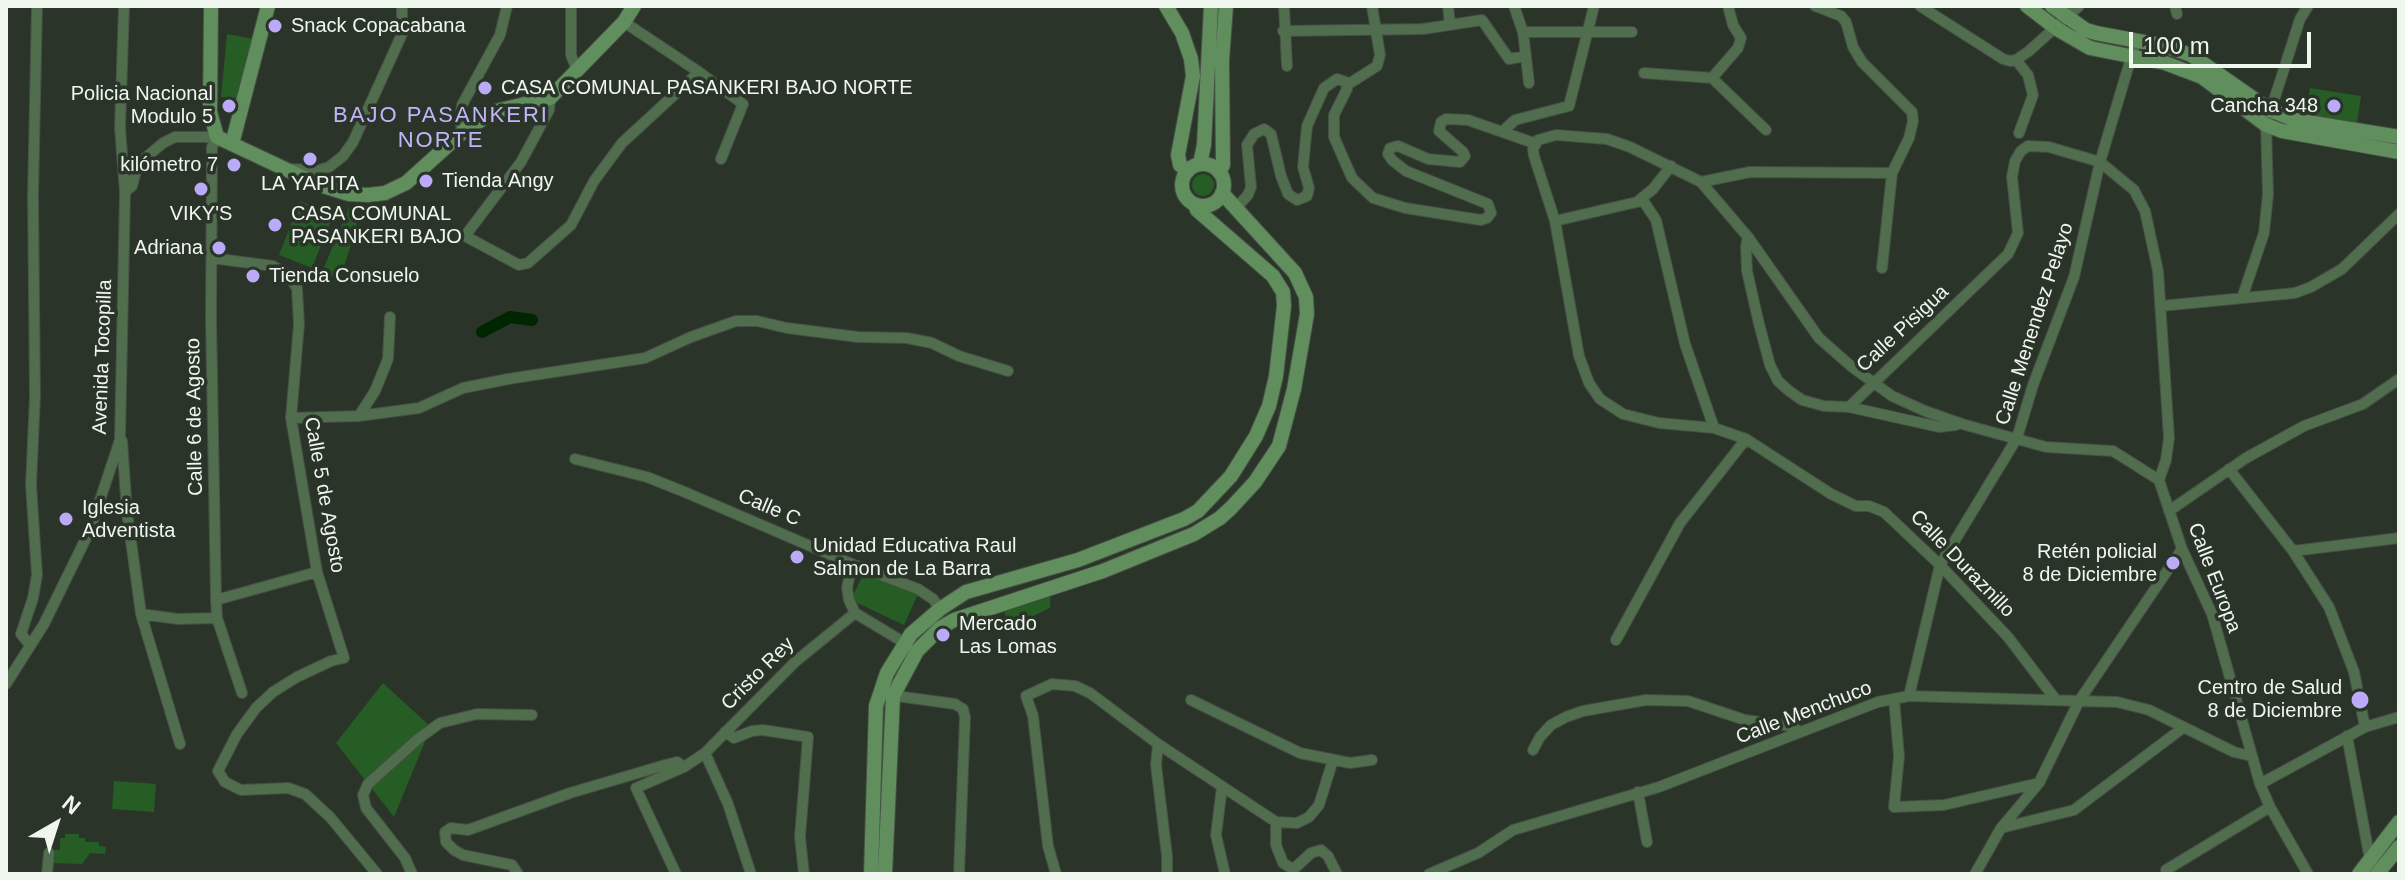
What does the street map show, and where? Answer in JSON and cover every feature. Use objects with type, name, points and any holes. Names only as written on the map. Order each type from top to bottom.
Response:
[{"type":"main road","points":[[211,6],[210,112],[217,137],[317,184],[349,194],[368,195],[385,193],[406,183],[465,130],[496,111],[550,98],[624,22],[634,6]]},
{"type":"main road","points":[[232,144],[268,6]]},
{"type":"main road","points":[[1166,6],[1182,33],[1193,76],[1178,155],[1180,165],[1194,168],[1214,168],[1219,172],[1224,186],[1219,199],[1208,206],[1189,201],[1182,183],[1194,168],[1204,145],[1211,6]]},
{"type":"main road","points":[[1219,172],[1223,165],[1222,60],[1226,6]]},
{"type":"main road","points":[[2027,6],[2057,29],[2090,48],[2165,63],[2202,77],[2304,136],[2399,152]]},
{"type":"main road","points":[[2052,6],[2096,33],[2191,55],[2268,117],[2399,137]]},
{"type":"main road","points":[[871,874],[876,706],[929,639],[954,620],[1103,571],[1194,534],[1220,518],[1269,463],[1279,446],[1287,421],[1307,314],[1306,297],[1295,273],[1222,193]]},
{"type":"main road","points":[[885,874],[886,695],[905,643],[918,627],[966,592],[1078,560],[1198,511],[1246,453],[1269,406],[1276,376],[1283,292],[1273,276],[1195,205]]},
{"type":"main road","points":[[918,627],[929,639]]},
{"type":"main road","points":[[2374,869],[2399,822]]},
{"type":"main road","points":[[2359,874],[2374,869],[2399,847]]},
{"type":"street","points":[[30,645],[21,637],[21,630],[33,598],[37,575],[31,485],[35,396],[33,196],[37,6]]},
{"type":"street","name":"Avenida Tocopilla","points":[[6,684],[44,624],[90,530],[120,440],[125,192],[120,128],[124,6]]},
{"type":"street","points":[[288,168],[319,170],[329,167],[343,156],[353,142],[402,34],[402,6]]},
{"type":"street","points":[[465,130],[460,123],[462,105],[494,49],[507,6]]},
{"type":"street","points":[[571,6],[571,55],[577,70]]},
{"type":"street","points":[[1284,6],[1287,66]]},
{"type":"street","points":[[1372,6],[1380,55],[1377,66],[1347,85],[1334,115],[1334,137],[1342,158],[1361,189],[1373,198],[1405,208],[1481,220],[1491,213],[1488,204],[1406,171],[1392,160],[1388,151],[1398,146],[1428,159],[1460,162],[1464,159],[1463,152],[1441,134],[1438,126],[1446,119],[1468,120],[1534,143]]},
{"type":"street","points":[[1448,6],[1450,25]]},
{"type":"street","points":[[1514,6],[1523,32],[1529,83]]},
{"type":"street","points":[[1503,131],[1515,120],[1569,106],[1594,6]]},
{"type":"street","points":[[1712,78],[1738,48],[1741,38],[1733,25],[1728,6]]},
{"type":"street","points":[[1815,6],[1841,16],[1862,62],[1912,112],[1909,138],[1892,173],[1882,268]]},
{"type":"street","points":[[1920,6],[2003,59],[2016,60],[2057,29],[2079,6]]},
{"type":"street","points":[[2242,298],[2264,233],[2268,194],[2268,117],[2300,19],[2308,6]]},
{"type":"street","points":[[1283,31],[1423,29],[1482,20],[1509,59],[1526,56]]},
{"type":"street","points":[[624,22],[743,104],[721,159]]},
{"type":"street","points":[[1523,32],[1632,32]]},
{"type":"street","name":"Calle Menendez Pelayo","points":[[1909,696],[1940,565],[2017,438],[2033,385],[2074,277],[2100,162],[2136,41]]},
{"type":"street","points":[[2016,60],[2028,75],[2033,95],[2019,133]]},
{"type":"street","points":[[550,98],[549,110],[521,162],[465,236],[513,263],[523,265],[571,225],[594,181],[622,143],[699,72]]},
{"type":"street","points":[[1644,73],[1712,78],[1766,130]]},
{"type":"street","points":[[1235,209],[1251,187],[1247,145],[1254,134],[1264,129],[1271,134],[1288,194],[1297,200],[1305,198],[1309,188],[1303,167],[1304,145],[1316,101],[1332,81],[1342,79],[1347,85]]},
{"type":"street","points":[[1534,143],[1556,135],[1597,138],[1630,147],[1701,182],[1748,237],[1819,338],[1872,382],[1910,405],[1962,424],[2046,447],[2113,451],[2159,480],[2169,438],[2161,306],[2152,235],[2139,198],[2122,179],[2100,162]]},
{"type":"street","points":[[125,192],[132,186],[136,171],[144,159],[163,143],[175,137],[217,137]]},
{"type":"street","name":"Calle 6 de Agosto","points":[[217,137],[212,147],[216,600],[217,618],[242,693]]},
{"type":"street","points":[[1534,143],[1537,166],[1555,221],[1642,199],[1671,166]]},
{"type":"street","name":"Calle Pisigua","points":[[1849,407],[2008,254],[2018,233],[2012,177],[2021,151],[2033,145],[2049,147],[2100,162]]},
{"type":"street","points":[[1701,182],[1750,172],[1892,173]]},
{"type":"street","points":[[1642,199],[1656,220],[1685,344],[1714,428]]},
{"type":"street","points":[[2161,306],[2295,293],[2327,280],[2399,214]]},
{"type":"street","name":"Calle Duraznillo","points":[[1555,221],[1579,356],[1589,383],[1600,399],[1623,414],[1714,428],[1746,439],[1831,494],[1856,506],[1869,506],[1884,512],[1940,565],[2008,637],[2056,700]]},
{"type":"street","points":[[1748,237],[1747,271],[1770,365],[1778,381],[1802,400],[1824,406],[1849,407],[1939,427],[1962,424]]},
{"type":"street","name":"Calle 5 de Agosto","points":[[212,258],[273,266],[295,282],[299,293],[291,418],[317,572],[344,658],[297,677],[273,692],[256,708],[237,734],[218,771],[225,782],[241,790],[288,788],[305,794],[330,817],[377,874]]},
{"type":"street","points":[[359,416],[375,391],[388,359],[390,317]]},
{"type":"street","points":[[291,418],[359,416],[419,408],[463,388],[645,358],[736,321],[757,321],[858,337],[907,338],[932,343],[959,356],[1008,371]]},
{"type":"street","points":[[2169,511],[2229,469],[2304,426],[2363,404],[2399,379]]},
{"type":"street","points":[[1616,640],[1680,523],[1746,439]]},
{"type":"street","points":[[120,440],[123,442],[127,512],[141,614],[180,744]]},
{"type":"street","name":"Calle C","points":[[575,459],[647,477],[918,589],[933,599],[940,609]]},
{"type":"street","points":[[2229,469],[2293,551],[2329,607],[2354,672],[2365,727]]},
{"type":"street","name":"Calle Europa","points":[[2159,480],[2182,549],[2212,614],[2260,784],[2308,874]]},
{"type":"street","points":[[2293,551],[2399,538]]},
{"type":"street","points":[[1975,874],[2001,828],[2039,783],[2079,701],[2182,549]]},
{"type":"street","points":[[852,564],[847,588],[855,613],[905,643]]},
{"type":"street","points":[[216,600],[317,572]]},
{"type":"street","name":"Cristo Rey","points":[[676,874],[636,788],[684,767],[705,753],[812,646],[855,613]]},
{"type":"street","points":[[141,614],[190,620],[217,618]]},
{"type":"street","points":[[1056,874],[1048,846],[1033,716],[1026,696],[1052,684],[1075,686],[1090,693],[1158,744],[1276,822],[1297,823],[1309,817],[1319,805],[1333,760]]},
{"type":"street","points":[[886,695],[955,704],[963,709],[959,874]]},
{"type":"street","name":"Calle Menchuco","points":[[1429,874],[1478,853],[1513,830],[1701,772],[1878,702],[1909,696],[2079,701],[2135,706],[2234,752],[2251,756]]},
{"type":"street","points":[[1894,699],[1899,756],[1894,807],[1944,805],[2039,783]]},
{"type":"street","points":[[1191,700],[1300,753],[1350,763],[1372,760]]},
{"type":"street","points":[[1533,750],[1551,725],[1566,717],[1646,700],[1688,701],[1745,720],[1791,726],[1800,732]]},
{"type":"street","points":[[412,874],[405,858],[366,808],[363,795],[368,784],[440,723],[477,714],[532,715]]},
{"type":"street","points":[[2260,784],[2365,727],[2399,717]]},
{"type":"street","points":[[2001,828],[2074,810],[2184,727]]},
{"type":"street","points":[[725,732],[734,738],[763,730],[808,737],[800,837],[804,874]]},
{"type":"street","points":[[2347,736],[2374,869]]},
{"type":"street","points":[[1158,744],[1156,765],[1167,874]]},
{"type":"street","points":[[705,753],[728,804],[751,874]]},
{"type":"street","points":[[518,874],[512,865],[463,855],[454,850],[446,842],[445,832],[451,828],[468,830],[570,793],[665,765],[677,762],[684,767]]},
{"type":"street","points":[[1222,787],[1216,835],[1225,874]]},
{"type":"street","points":[[1638,792],[1647,842]]},
{"type":"street","points":[[2166,870],[2270,807]]},
{"type":"street","points":[[1276,822],[1279,859],[1288,866],[1296,867],[1311,853],[1321,850],[1328,856],[1337,874]]},
{"type":"street","points":[[47,874],[49,853]]},
{"type":"green space","points":[[227,34],[265,41],[250,100],[221,97]]},
{"type":"green space","name":"Cancha 348","points":[[2310,88],[2361,96],[2357,123],[2306,115]]},
{"type":"green space","points":[[1203,174],[1214,185],[1203,196],[1192,185]]},
{"type":"green space","points":[[300,201],[333,215],[312,268],[279,255]]},
{"type":"green space","points":[[349,207],[357,225],[342,273],[318,282]]},
{"type":"green space","points":[[865,570],[918,594],[904,625],[851,600]]},
{"type":"green space","points":[[1051,587],[1050,608],[1027,619],[1006,619],[1004,609]]},
{"type":"green space","points":[[383,683],[431,727],[394,817],[336,743]]},
{"type":"green space","points":[[114,781],[156,784],[154,812],[112,809]]},
{"type":"green space","points":[[65,834],[79,834],[85,842],[99,842],[99,846],[106,847],[105,854],[90,853],[82,864],[49,863],[49,850],[60,850],[60,838],[65,838]]},
{"type":"waterway","points":[[482,332],[510,317],[532,320]]},
{"type":"place","name":"Snack Copacabana","points":[[275,26]]},
{"type":"place","name":"CASA COMUNAL PASANKERI BAJO NORTE","points":[[485,88]]},
{"type":"place","name":"Policia Nacional Modulo 5","points":[[229,106]]},
{"type":"place","name":"Cancha 348","points":[[2334,106]]},
{"type":"place","name":"LA YAPITA","points":[[310,159]]},
{"type":"place","name":"kilómetro 7","points":[[234,165]]},
{"type":"place","name":"Tienda Angy","points":[[426,181]]},
{"type":"place","name":"VIKY'S","points":[[201,189]]},
{"type":"place","name":"CASA COMUNAL PASANKERI BAJO","points":[[275,225]]},
{"type":"place","name":"Adriana","points":[[219,248]]},
{"type":"place","name":"Tienda Consuelo","points":[[253,276]]},
{"type":"place","name":"Iglesia Adventista","points":[[66,519]]},
{"type":"place","name":"Unidad Educativa Raul Salmon de La Barra","points":[[797,557]]},
{"type":"place","name":"Retén policial 8 de Diciembre","points":[[2173,563]]},
{"type":"place","name":"Mercado Las Lomas","points":[[943,635]]},
{"type":"place","name":"Centro de Salud 8 de Diciembre","points":[[2360,700]]},
{"type":"district","name":"BAJO PASANKERI NORTE","points":[[441,128]]}]
